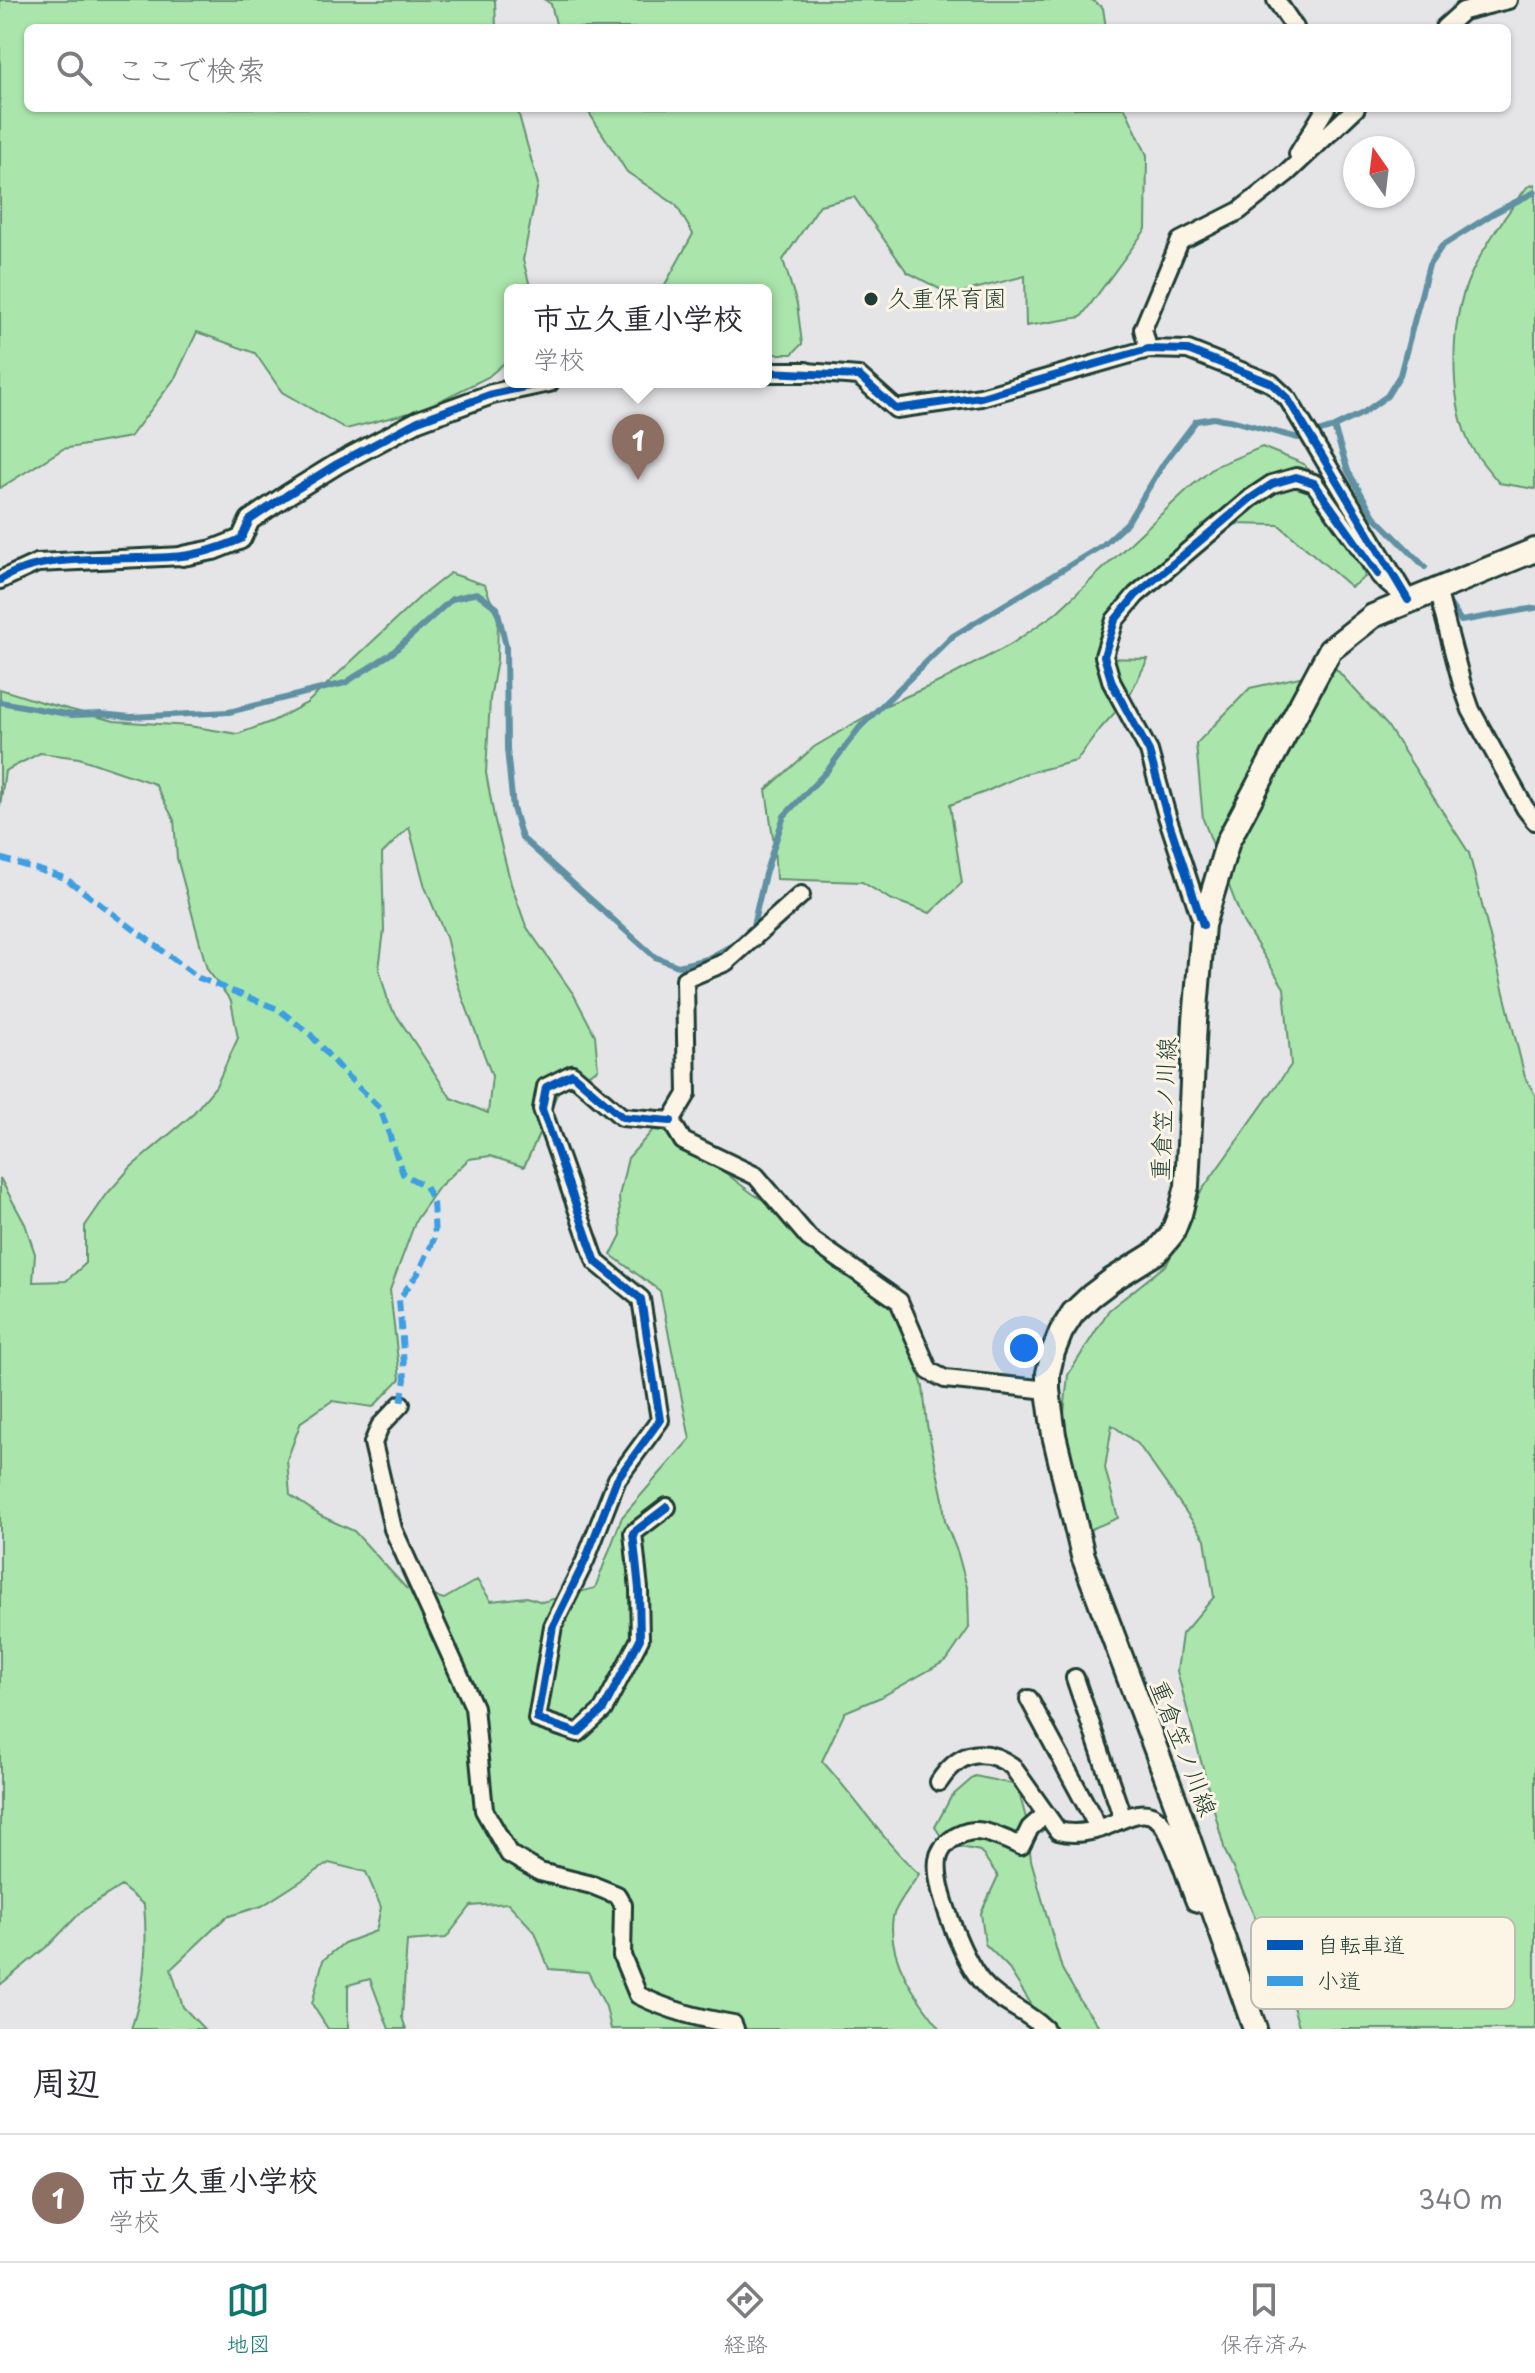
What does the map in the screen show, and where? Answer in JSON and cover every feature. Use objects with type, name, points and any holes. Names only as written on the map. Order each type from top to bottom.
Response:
[{"type":"main road","name":"重倉笠ノ川線","points":[[1255,2029],[1083,1556],[1054,1435],[1048,1373],[1061,1332],[1073,1313],[1101,1288],[1157,1252],[1172,1234],[1180,1214],[1187,1186],[1203,925],[1228,841],[1330,650],[1373,616],[1535,550]]},
{"type":"street","points":[[1276,0],[1292,24]]},
{"type":"street","points":[[1448,24],[1463,11],[1504,1]]},
{"type":"street","points":[[1287,173],[1324,112]]},
{"type":"street","points":[[1148,349],[1143,329],[1180,241],[1239,211],[1287,173],[1352,112]]},
{"type":"street","points":[[772,372],[859,376],[896,409],[981,397],[1148,349],[1188,350],[1271,383],[1288,399],[1408,600]]},
{"type":"street","points":[[0,580],[37,563],[183,556],[213,550],[241,539],[250,520],[275,503],[337,464],[418,421],[492,394],[520,388]]},
{"type":"street","points":[[1203,925],[1149,751],[1112,683],[1104,656],[1115,620],[1136,595],[1251,498],[1272,484],[1296,477],[1314,483],[1380,576],[1408,600]]},
{"type":"street","points":[[1437,589],[1471,710],[1535,821]]},
{"type":"street","points":[[671,1121],[687,1094],[685,979],[726,962],[801,895]]},
{"type":"street","points":[[667,1507],[633,1533],[640,1639],[603,1710],[578,1733],[537,1719],[553,1626],[585,1561],[617,1479],[660,1420],[641,1299],[596,1262],[542,1109],[546,1087],[572,1074],[622,1117],[671,1121]]},
{"type":"street","points":[[671,1121],[683,1141],[756,1176],[809,1238],[899,1301],[929,1371],[945,1379],[1048,1390]]},
{"type":"street","points":[[401,1404],[380,1426],[373,1443],[393,1529],[474,1707],[484,1810],[509,1854],[540,1872],[592,1885],[617,1895],[623,1905],[622,1956],[638,1995],[694,2018],[733,2024],[735,2029]]},
{"type":"street","points":[[1075,1678],[1123,1819]]},
{"type":"street","points":[[1029,1699],[1099,1829]]},
{"type":"street","points":[[939,1782],[949,1766],[971,1755],[987,1754],[1012,1766],[1058,1831],[1071,1834],[1099,1829],[1146,1813],[1157,1817],[1167,1831],[1195,1902],[1213,1907]]},
{"type":"street","points":[[1045,2029],[995,1994],[981,1980],[954,1928],[943,1896],[937,1864],[939,1854],[952,1838],[974,1831],[1021,1846],[1030,1828],[1046,1814]]},
{"type":"green space","points":[[0,0],[495,0],[496,24],[24,24],[24,112],[518,112],[538,184],[523,260],[529,284],[504,284],[504,363],[488,377],[421,410],[346,429],[282,392],[255,353],[197,332],[175,378],[130,437],[63,449],[0,488]]},
{"type":"green space","points":[[545,0],[1092,0],[1103,8],[1105,24],[556,24],[551,4]]},
{"type":"green space","points":[[589,112],[1127,112],[1147,155],[1146,229],[1081,317],[1026,326],[1025,276],[951,295],[907,272],[854,197],[820,205],[783,260],[797,304],[802,344],[792,354],[772,354],[772,284],[665,284],[693,234],[676,205],[627,172]]},
{"type":"green space","points":[[1535,184],[1535,489],[1499,483],[1473,450],[1461,421],[1454,360],[1458,318],[1468,281],[1503,221],[1527,187]]},
{"type":"green space","points":[[1262,447],[1304,464],[1332,504],[1354,545],[1365,577],[1351,587],[1279,525],[1233,524],[1138,589],[1101,658],[1148,659],[1128,698],[1076,761],[1024,774],[950,805],[962,883],[930,913],[890,899],[862,882],[776,879],[766,790],[814,747],[882,707],[1010,645],[1056,613],[1216,466]]},
{"type":"green space","points":[[450,573],[485,585],[498,620],[486,773],[494,817],[511,884],[526,926],[574,995],[595,1035],[598,1069],[559,1090],[524,1167],[490,1156],[469,1159],[439,1187],[416,1220],[390,1290],[400,1379],[373,1407],[332,1401],[301,1422],[287,1460],[290,1495],[321,1516],[354,1531],[406,1588],[444,1599],[477,1580],[491,1601],[527,1597],[542,1602],[595,1588],[622,1517],[690,1439],[660,1291],[611,1255],[621,1235],[619,1196],[628,1158],[653,1130],[691,1135],[723,1171],[784,1212],[871,1286],[896,1314],[912,1349],[923,1387],[945,1521],[968,1591],[969,1628],[947,1660],[881,1697],[845,1712],[822,1761],[919,1874],[894,1912],[894,1948],[913,1991],[941,2029],[611,2029],[606,2007],[588,1972],[549,1969],[535,1932],[508,1903],[471,1906],[446,1938],[407,1941],[402,2017],[406,2029],[389,2029],[370,1979],[348,1985],[348,2029],[328,2029],[312,2004],[323,1960],[344,1943],[376,1931],[381,1907],[366,1872],[329,1863],[262,1906],[226,1917],[171,1969],[183,2007],[204,2029],[131,2029],[142,1983],[144,1905],[121,1886],[82,1911],[50,1944],[0,1985],[0,1178],[25,1224],[35,1254],[33,1282],[66,1281],[85,1264],[85,1226],[107,1194],[131,1167],[191,1116],[216,1086],[238,1038],[231,1001],[207,969],[177,858],[174,820],[155,784],[79,758],[40,753],[5,771],[0,806],[0,689],[114,721],[189,726],[238,734],[273,721],[307,703],[421,596]],"holes":[[[409,827],[425,887],[446,937],[457,982],[492,1076],[488,1113],[451,1098],[389,1004],[379,969],[384,931],[382,854]]]},
{"type":"green space","points":[[1336,669],[1387,725],[1469,853],[1525,1077],[1535,1095],[1535,2029],[1300,2029],[1294,2009],[1515,2009],[1515,1917],[1255,1917],[1225,1851],[1177,1671],[1182,1634],[1214,1597],[1205,1539],[1138,1444],[1112,1425],[1105,1468],[1118,1518],[1089,1530],[1060,1451],[1068,1375],[1109,1310],[1167,1264],[1200,1193],[1291,1065],[1284,988],[1243,922],[1203,819],[1196,744],[1250,688]]},
{"type":"green space","points":[[975,1776],[1017,1785],[1027,1822],[1031,1860],[1062,1969],[1101,2029],[1041,2029],[1028,1999],[1007,1966],[985,1944],[981,1913],[998,1876],[980,1851],[946,1844],[935,1827],[951,1797]]},
{"type":"waterway","points":[[0,702],[72,715],[131,717],[229,712],[345,683],[392,653],[452,599],[477,593],[497,608],[506,646],[507,749],[513,808],[522,838],[655,957],[678,966],[707,959],[733,945],[753,926],[765,874],[784,816],[827,771],[860,727],[953,636],[1103,545],[1127,523],[1164,463],[1196,421],[1213,418],[1230,420],[1298,438],[1334,427],[1363,413],[1387,396],[1400,375],[1429,265],[1442,246],[1494,213],[1535,192]]},
{"type":"waterway","points":[[1334,427],[1348,471],[1374,516],[1425,567]]},
{"type":"waterway","points":[[1449,603],[1461,621],[1535,608]]},
{"type":"marked path","points":[[0,858],[65,878],[199,978],[278,1009],[310,1034],[380,1108],[403,1174],[425,1186],[433,1202],[435,1237],[419,1272],[399,1299],[405,1379],[401,1404]]},
{"type":"cycle path","points":[[772,372],[859,376],[896,409],[981,397],[1148,349],[1188,350],[1271,383],[1288,399],[1408,600]]},
{"type":"cycle path","points":[[0,580],[40,564],[88,559],[161,558],[197,554],[220,547],[241,539],[250,520],[287,495],[418,421],[492,394],[520,388]]},
{"type":"cycle path","points":[[1203,925],[1149,751],[1112,683],[1104,656],[1115,620],[1136,595],[1251,498],[1272,484],[1296,477],[1314,483],[1378,574]]},
{"type":"cycle path","points":[[667,1507],[633,1533],[640,1639],[603,1710],[578,1733],[537,1719],[553,1626],[585,1561],[617,1479],[660,1420],[641,1299],[596,1262],[542,1109],[546,1087],[572,1074],[622,1117],[671,1121]]},
{"type":"place","name":"久重保育園","points":[[871,299]]},
{"type":"place","name":"市立久重小学校","points":[[638,480]]}]
